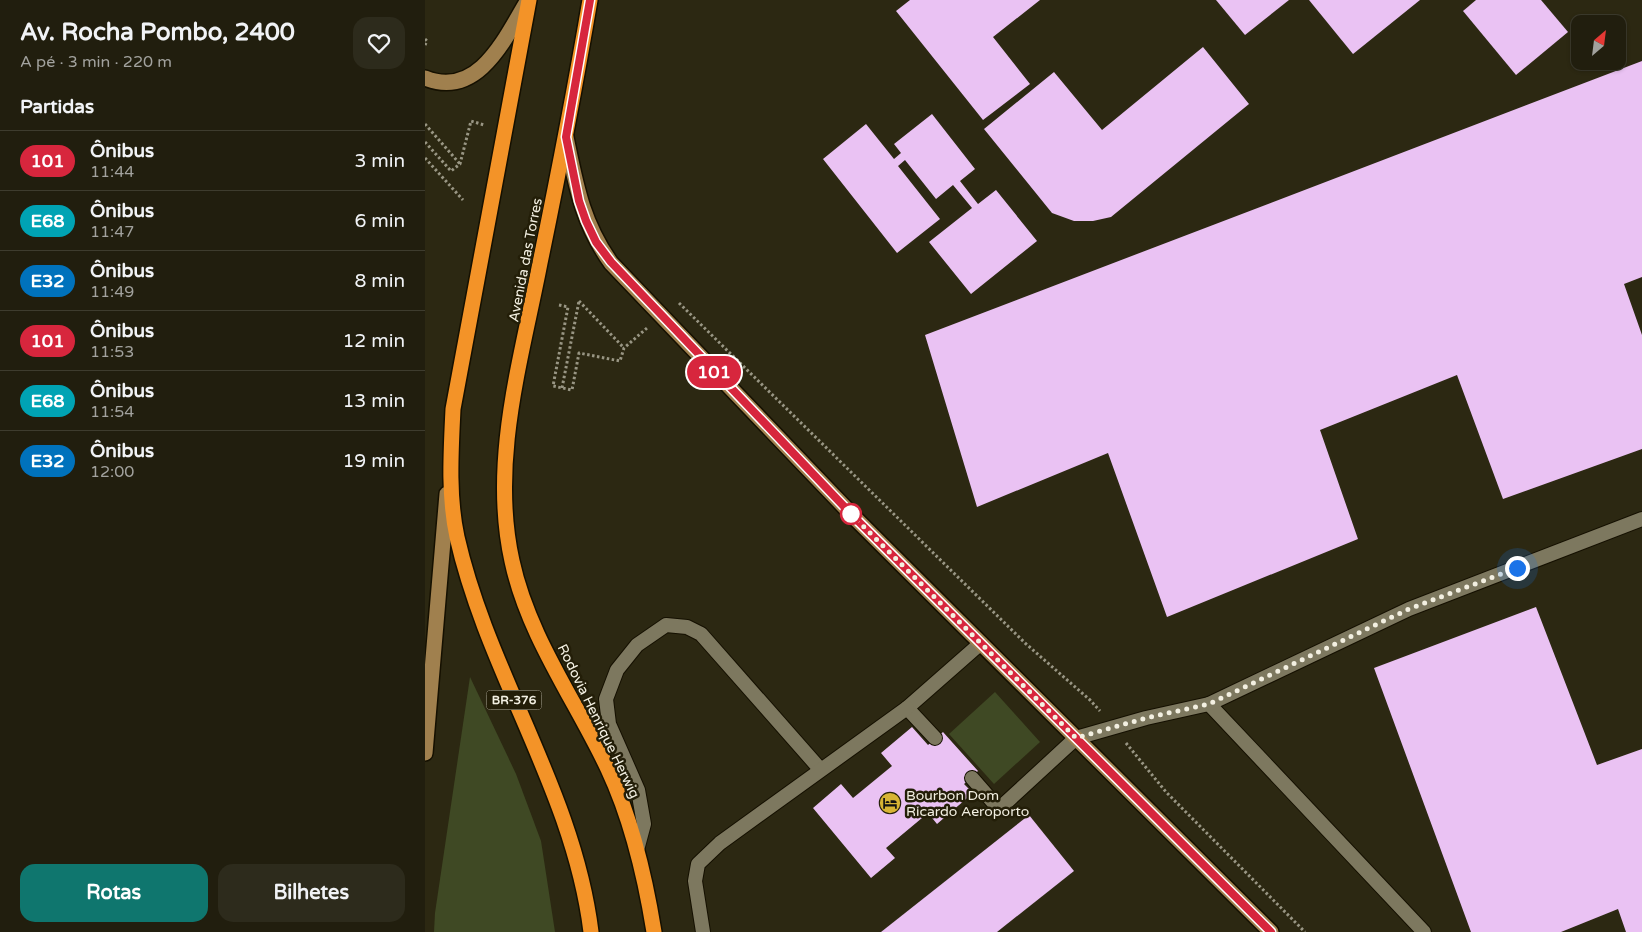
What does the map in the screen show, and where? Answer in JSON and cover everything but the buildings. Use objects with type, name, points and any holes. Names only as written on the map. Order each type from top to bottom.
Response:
[{"type":"highway","points":[[450,465],[453,409],[529,0]]},
{"type":"highway","name":"Avenida das Torres","points":[[506,528],[504,490],[511,409],[566,137],[590,0]]},
{"type":"highway","name":"BR-376","points":[[450,465],[456,535],[471,592],[491,647],[560,808],[578,870],[591,932]]},
{"type":"highway","name":"Rodovia Henrique Herwig","points":[[506,528],[512,564],[524,601],[539,637],[607,768],[623,804],[637,850],[654,932]]},
{"type":"main road","points":[[425,78],[433,81],[456,81],[476,73],[495,56],[529,0]]},
{"type":"main road","points":[[566,137],[579,201],[586,221],[596,242],[611,262],[842,505],[1271,932]]},
{"type":"main road","points":[[425,753],[450,465]]},
{"type":"lane","points":[[972,778],[999,809],[1076,738],[1146,718],[1209,704],[1409,609],[1642,520]]},
{"type":"lane","points":[[637,850],[644,824],[638,790],[609,724],[606,699],[617,670],[637,646],[667,625],[687,627],[701,634],[820,769]]},
{"type":"lane","points":[[703,932],[695,881],[698,864],[720,843],[907,708],[981,643]]},
{"type":"lane","points":[[1209,704],[1424,932]]},
{"type":"lane","points":[[907,708],[935,738]]},
{"type":"path","points":[[425,39],[427,41],[425,45]]},
{"type":"path","points":[[425,142],[451,171],[460,164],[471,121],[484,125]]},
{"type":"path","points":[[425,124],[460,164]]},
{"type":"path","points":[[425,158],[463,200]]},
{"type":"path","points":[[562,388],[579,301],[624,348]]},
{"type":"path","points":[[677,301],[1025,643],[1090,700]]},
{"type":"path","points":[[559,305],[568,307],[553,386],[572,390],[579,353],[620,361],[624,348],[637,336]]},
{"type":"path","points":[[1135,755],[1166,792],[1305,932]]},
{"type":"green space","points":[[470,677],[516,774],[541,841],[555,932],[434,932],[435,913]]},
{"type":"green space","points":[[995,692],[1040,742],[994,784],[949,734]]},
{"type":"bus line","name":"101","points":[[590,0],[566,137],[579,201],[596,242],[611,262],[660,316],[856,519],[1271,932]]},
{"type":"place","name":"Bourbon Dom Ricardo Aeroporto","points":[[890,803]]},
{"type":"route","points":[[851,514],[1076,738],[1146,718],[1209,704],[1409,609],[1517,568]]}]
